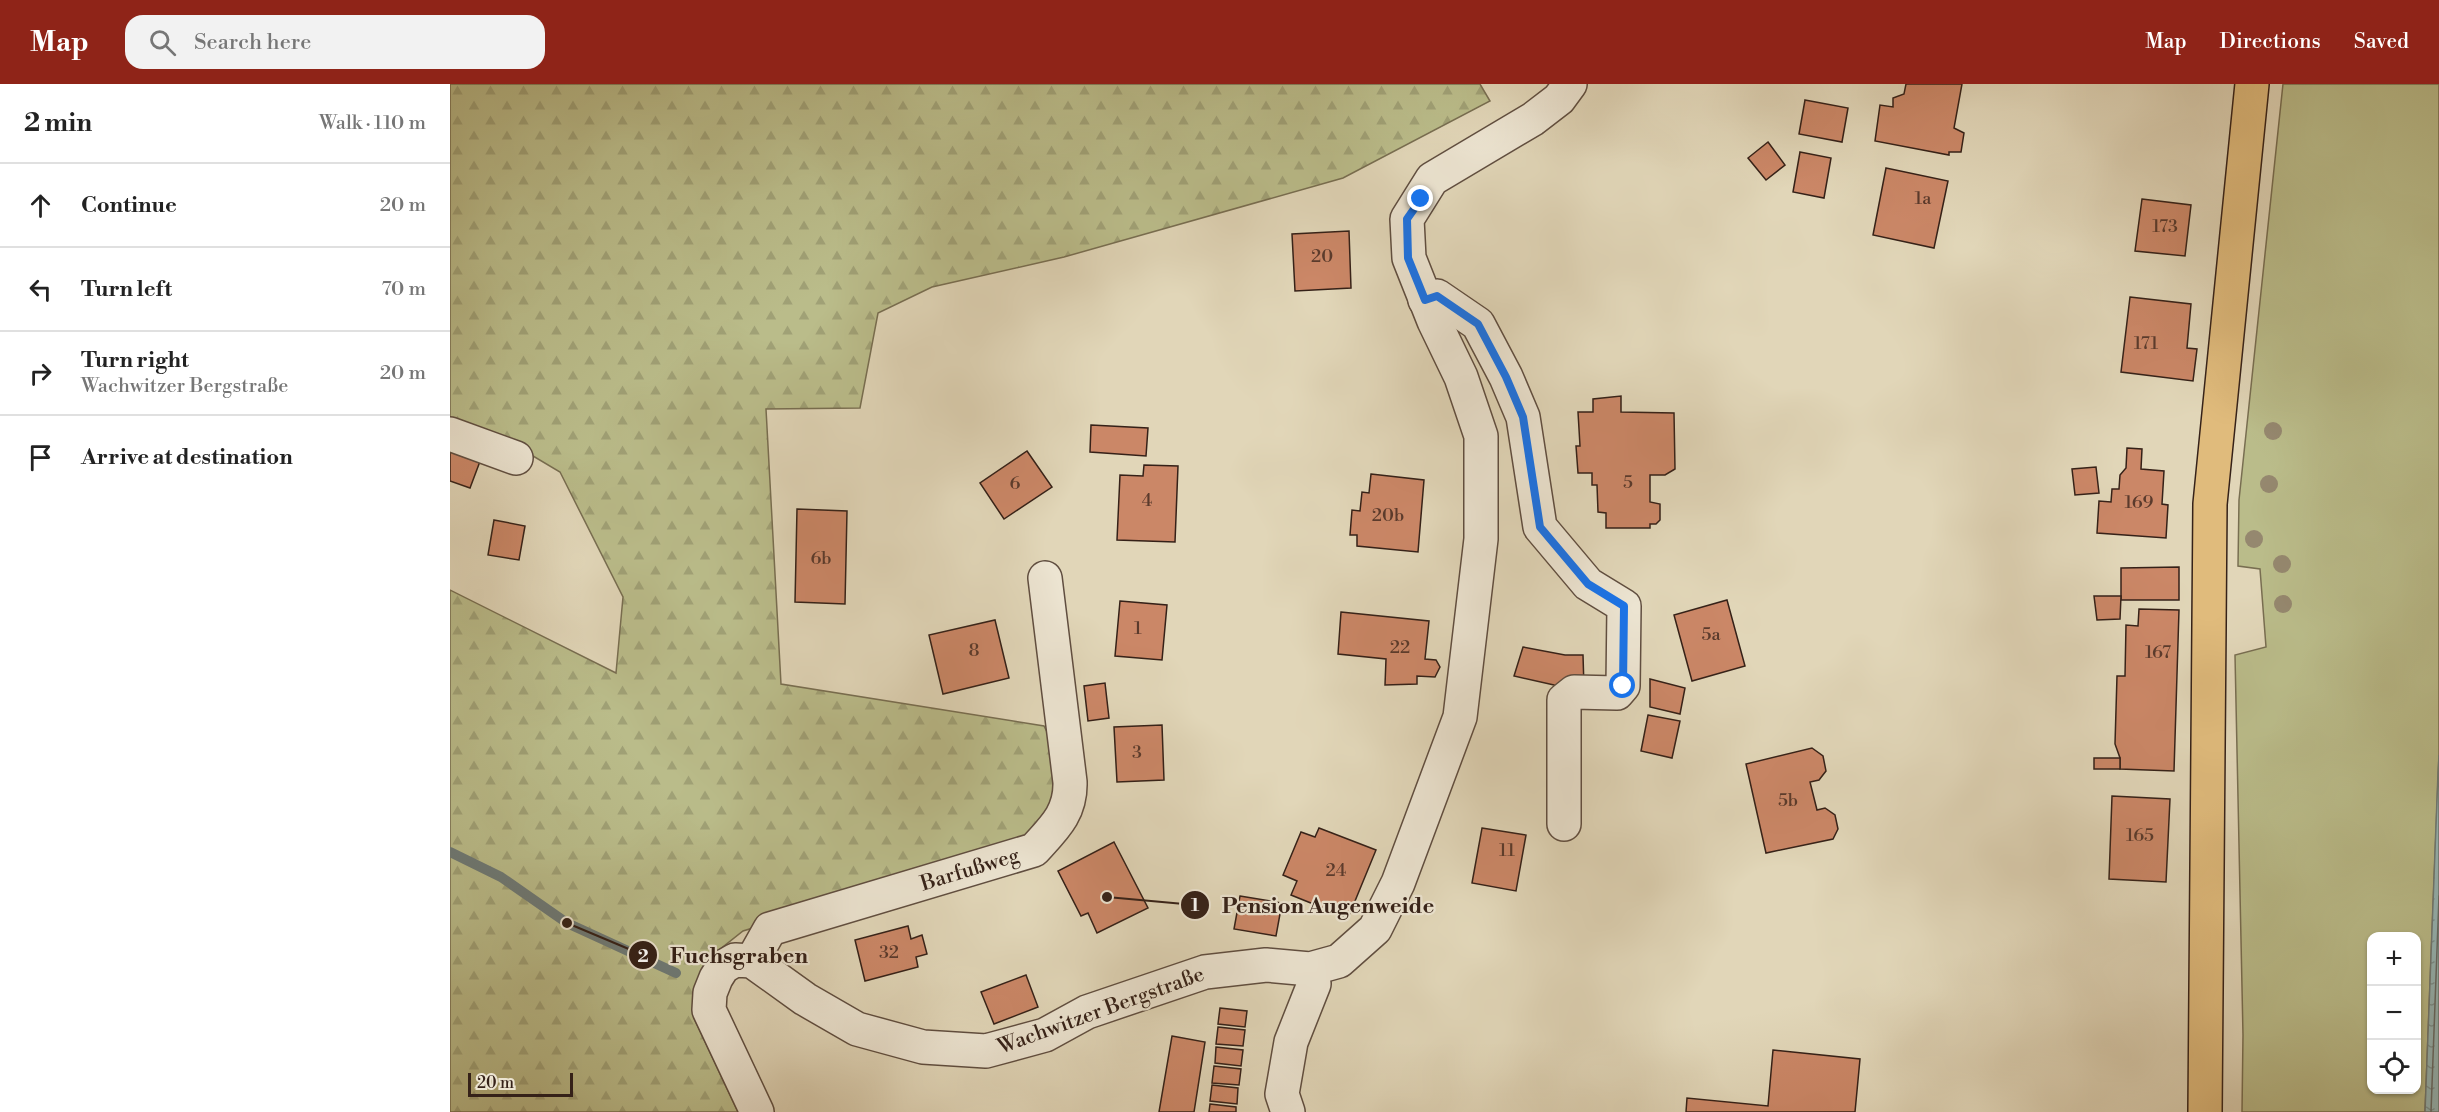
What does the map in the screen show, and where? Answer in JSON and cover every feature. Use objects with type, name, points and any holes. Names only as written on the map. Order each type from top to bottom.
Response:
[{"type":"main road","points":[[2205,1112],[2210,504],[2252,84]]},
{"type":"street","name":"Wachwitzer Bergstraße","points":[[752,961],[805,999],[857,1029],[923,1047],[986,1051],[1045,1035],[1087,1012],[1205,972],[1266,965],[1310,969],[1339,961],[1376,929],[1398,883],[1460,717],[1481,539],[1481,435],[1461,377],[1408,258],[1407,219],[1432,179],[1533,119],[1559,99],[1570,84]]},
{"type":"street","points":[[1425,300],[1437,296],[1478,324],[1506,377],[1523,417],[1540,527],[1588,584],[1624,606],[1623,686],[1617,693],[1574,692],[1564,700],[1564,824]]},
{"type":"street","points":[[450,434],[516,458]]},
{"type":"street","name":"Barfußweg","points":[[752,961],[770,929],[1034,850],[1059,822],[1070,798],[1070,782],[1045,578]]},
{"type":"street","points":[[752,961],[735,960],[723,967],[710,993],[710,1010],[757,1112]]},
{"type":"street","points":[[1288,1112],[1282,1094],[1291,1042],[1314,984],[1310,969]]},
{"type":"green space","points":[[450,84],[1480,84],[1490,101],[1343,178],[1064,257],[932,287],[878,313],[860,408],[766,409],[781,684],[1044,726],[1059,756],[1054,799],[1025,845],[743,931],[709,958],[697,986],[694,1018],[738,1112],[450,1112],[450,590],[616,673],[623,597],[560,472],[523,450],[450,420]]},
{"type":"green space","points":[[2283,84],[2439,84],[2439,755],[2425,1112],[2242,1112],[2243,1035],[2235,655],[2266,647],[2260,569],[2238,566],[2239,500]]},
{"type":"water","points":[[2439,755],[2439,1112],[2425,1112],[2438,773]]},
{"type":"building","points":[[1906,84],[1962,84],[1954,128],[1964,133],[1961,152],[1949,152],[1949,155],[1875,141],[1880,105],[1893,107],[1893,98],[1904,94]]},
{"type":"building","points":[[1805,100],[1848,108],[1842,142],[1799,134]]},
{"type":"building","points":[[1768,142],[1785,165],[1766,180],[1748,158]]},
{"type":"building","points":[[1800,152],[1831,158],[1824,198],[1793,192]]},
{"type":"building","points":[[1886,168],[1948,181],[1934,248],[1873,235]]},
{"type":"building","points":[[2142,199],[2191,205],[2185,256],[2135,251]]},
{"type":"building","points":[[1349,231],[1351,288],[1295,291],[1292,234]]},
{"type":"building","points":[[2130,297],[2191,304],[2187,348],[2197,349],[2193,381],[2121,372]]},
{"type":"building","points":[[1621,396],[1621,412],[1674,413],[1675,469],[1665,475],[1650,475],[1650,502],[1660,504],[1660,520],[1656,524],[1650,524],[1650,528],[1606,528],[1606,513],[1598,512],[1597,485],[1592,485],[1592,473],[1578,473],[1576,446],[1580,446],[1578,412],[1593,412],[1593,399]]},
{"type":"building","points":[[1091,425],[1148,428],[1146,456],[1090,452]]},
{"type":"building","points":[[450,447],[482,456],[470,488],[450,481]]},
{"type":"building","points":[[2127,448],[2142,449],[2141,469],[2164,471],[2162,504],[2168,505],[2166,538],[2097,533],[2099,501],[2111,502],[2112,489],[2119,489],[2120,475],[2126,468]]},
{"type":"building","points":[[1027,451],[1052,487],[1004,519],[980,483]]},
{"type":"building","points":[[1144,465],[1178,466],[1175,542],[1117,540],[1120,475],[1143,476]]},
{"type":"building","points":[[2096,467],[2099,493],[2075,495],[2072,469]]},
{"type":"building","points":[[1371,474],[1424,480],[1418,552],[1357,546],[1357,535],[1350,535],[1352,510],[1360,511],[1362,492],[1369,493]]},
{"type":"building","points":[[797,509],[847,511],[845,604],[795,602]]},
{"type":"building","points":[[494,520],[525,526],[519,560],[488,555]]},
{"type":"building","points":[[2179,567],[2179,600],[2121,600],[2121,568]]},
{"type":"building","points":[[2094,596],[2121,596],[2120,619],[2097,620]]},
{"type":"building","points":[[1727,600],[1745,666],[1692,681],[1674,615]]},
{"type":"building","points":[[1120,601],[1167,605],[1162,660],[1115,656]]},
{"type":"building","points":[[2139,609],[2179,610],[2174,771],[2120,769],[2120,758],[2115,744],[2117,676],[2125,676],[2126,625],[2138,626]]},
{"type":"building","points":[[1341,612],[1429,621],[1425,659],[1436,660],[1440,667],[1435,677],[1417,676],[1417,684],[1385,685],[1386,659],[1338,654]]},
{"type":"building","points":[[995,620],[1009,678],[943,694],[929,635]]},
{"type":"building","points":[[1523,647],[1565,655],[1583,655],[1584,688],[1554,685],[1514,676]]},
{"type":"building","points":[[1650,679],[1685,688],[1680,714],[1650,707]]},
{"type":"building","points":[[1105,683],[1109,718],[1088,721],[1084,686]]},
{"type":"building","points":[[1648,715],[1680,721],[1672,758],[1641,751]]},
{"type":"building","points":[[1162,725],[1164,780],[1117,782],[1114,727]]},
{"type":"building","points":[[1812,748],[1823,756],[1826,771],[1819,780],[1810,782],[1817,810],[1825,808],[1835,815],[1838,829],[1833,839],[1766,853],[1746,764]]},
{"type":"building","points":[[2094,758],[2120,758],[2120,769],[2094,769]]},
{"type":"building","points":[[2112,796],[2170,799],[2166,882],[2109,879]]},
{"type":"building","points":[[1319,828],[1376,850],[1348,918],[1291,895],[1297,881],[1283,875],[1301,832],[1315,837]]},
{"type":"building","points":[[1482,828],[1526,835],[1516,891],[1472,883]]},
{"type":"building","points":[[1114,842],[1148,908],[1097,933],[1088,913],[1081,916],[1058,871]]},
{"type":"building","points":[[1240,896],[1282,903],[1276,936],[1234,929]]},
{"type":"building","points":[[908,926],[911,939],[922,935],[927,954],[916,957],[918,967],[865,981],[855,940]]},
{"type":"building","points":[[1026,975],[1038,1007],[994,1024],[981,992]]},
{"type":"building","points":[[1220,1008],[1247,1011],[1245,1027],[1218,1024]]},
{"type":"building","points":[[1218,1027],[1245,1030],[1243,1046],[1216,1044]]},
{"type":"building","points":[[1172,1036],[1205,1042],[1194,1112],[1159,1112]]},
{"type":"building","points":[[1216,1047],[1243,1050],[1241,1066],[1215,1063]]},
{"type":"building","points":[[1773,1050],[1860,1059],[1855,1112],[1686,1112],[1687,1098],[1768,1106]]},
{"type":"building","points":[[1214,1066],[1241,1069],[1239,1085],[1212,1083]]},
{"type":"building","points":[[1212,1085],[1238,1088],[1237,1104],[1210,1101]]},
{"type":"building","points":[[1210,1104],[1236,1107],[1236,1112],[1209,1112]]},
{"type":"waterway","points":[[450,852],[501,877],[567,923],[676,973]]},
{"type":"place","name":"Pension Augenweide","points":[[1107,897]]},
{"type":"place","name":"Fuchsgraben","points":[[567,923]]},
{"type":"route","points":[[1421,199],[1407,219],[1408,258],[1425,300],[1437,296],[1478,324],[1506,377],[1523,417],[1540,527],[1588,584],[1624,606],[1623,686]]}]
